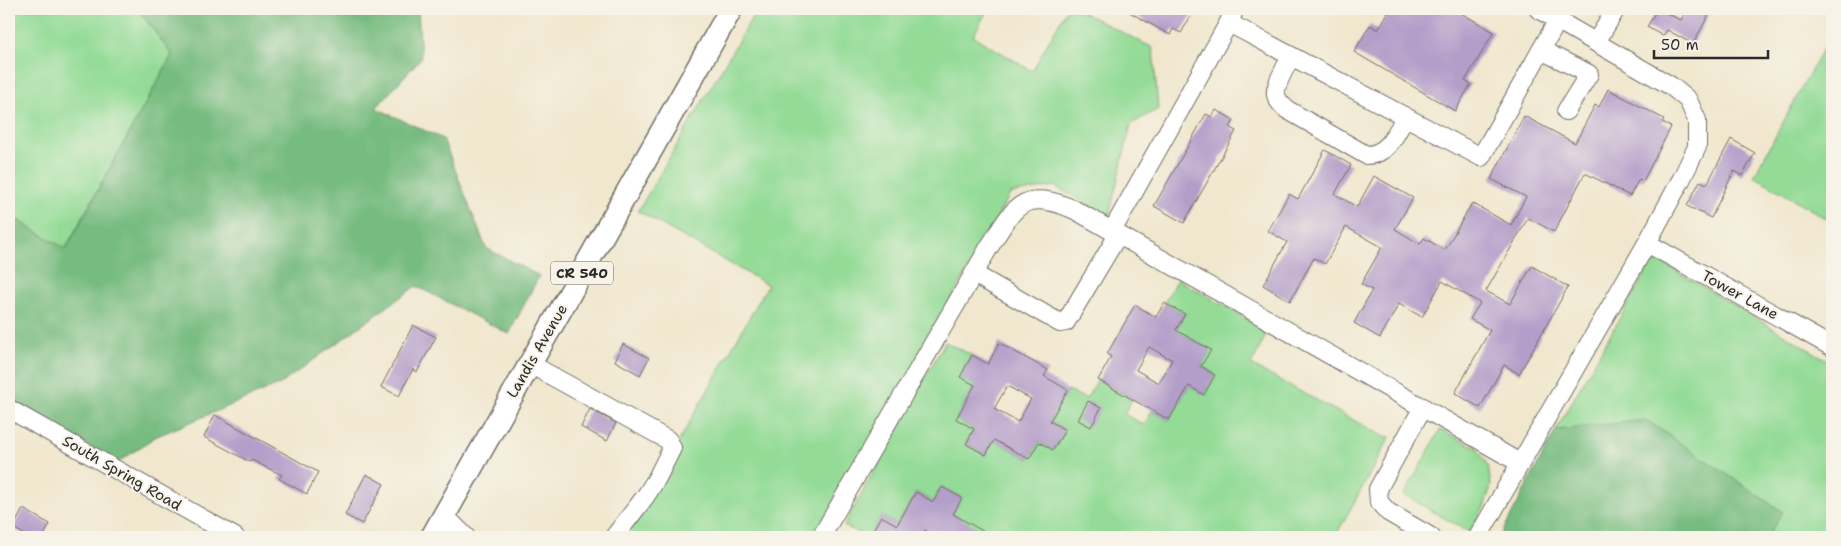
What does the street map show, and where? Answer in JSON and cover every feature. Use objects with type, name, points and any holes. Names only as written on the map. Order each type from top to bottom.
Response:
[{"type":"main road","name":"Landis Avenue","points":[[432,537],[731,9]]},
{"type":"street","points":[[1478,537],[1647,243],[1682,180],[1697,147],[1697,120],[1688,100],[1671,86],[1538,9]]},
{"type":"street","points":[[1596,42],[1616,9]]},
{"type":"street","points":[[974,274],[1060,323],[1066,322],[1232,16],[1291,56],[1481,157],[1558,20]]},
{"type":"street","points":[[1541,50],[1589,74],[1566,111]]},
{"type":"street","points":[[1291,56],[1277,86],[1276,95],[1280,103],[1286,109],[1366,155],[1375,155],[1385,149],[1406,117]]},
{"type":"street","points":[[822,537],[1011,212],[1031,200],[1047,200],[1058,203],[1115,233],[1520,464]]},
{"type":"street","name":"Tower Lane","points":[[1647,243],[1832,347]]},
{"type":"street","points":[[530,364],[668,440],[672,448],[645,498],[614,537]]},
{"type":"street","points":[[1423,407],[1378,490],[1379,502],[1388,512],[1430,537]]},
{"type":"street","name":"South Spring Road","points":[[9,409],[235,537]]},
{"type":"street","points":[[444,515],[466,537]]},
{"type":"green space","points":[[9,9],[138,9],[172,55],[65,249],[9,215]]},
{"type":"green space","points":[[138,9],[418,9],[421,58],[376,108],[443,139],[486,248],[539,276],[509,334],[416,286],[279,385],[155,437],[117,463],[9,400],[9,215],[66,249],[172,55]]},
{"type":"green space","points":[[757,9],[988,9],[973,36],[1032,71],[1067,9],[1076,9],[1153,48],[1158,109],[1131,124],[1109,216],[1054,186],[1010,194],[818,537],[628,537],[684,432],[768,285],[638,211]]},
{"type":"green space","points":[[1832,32],[1832,222],[1754,176]]},
{"type":"green space","points":[[1654,258],[1832,363],[1832,537],[1767,537],[1782,512],[1556,430]]},
{"type":"green space","points":[[1177,279],[1268,331],[1251,365],[1383,436],[1390,437],[1335,537],[1323,532],[1319,537],[985,537],[987,534],[953,514],[962,498],[942,487],[933,502],[916,492],[897,525],[881,516],[869,537],[844,526],[945,342],[972,355],[960,377],[975,385],[956,419],[974,429],[966,444],[986,455],[994,440],[1029,459],[1039,442],[1053,450],[1065,430],[1050,421],[1068,390],[1086,399],[1098,380],[1132,399],[1124,414],[1144,425],[1152,411],[1169,420],[1189,386],[1204,395],[1215,375],[1201,366],[1211,350],[1176,330],[1185,314],[1164,303]]},
{"type":"green space","points":[[1646,420],[1783,512],[1767,537],[1500,537],[1556,430]]},
{"type":"green space","points":[[1440,430],[1477,448],[1488,466],[1491,486],[1484,507],[1469,532],[1404,495]]},
{"type":"building","points":[[1124,9],[1195,9],[1181,33],[1173,29],[1170,35]]},
{"type":"building","points":[[1390,9],[1454,9],[1494,32],[1465,81],[1471,84],[1455,111],[1354,52],[1370,25],[1378,30]]},
{"type":"building","points":[[1657,9],[1681,20],[1687,9],[1712,9],[1693,44],[1667,30],[1663,36],[1647,27]]},
{"type":"building","points":[[1608,89],[1664,119],[1662,122],[1671,127],[1643,181],[1639,179],[1630,196],[1585,173],[1554,232],[1528,218],[1486,291],[1510,304],[1532,266],[1568,287],[1519,374],[1504,365],[1480,408],[1455,393],[1490,330],[1470,319],[1480,303],[1442,281],[1422,317],[1399,304],[1380,338],[1354,323],[1372,290],[1361,284],[1382,247],[1346,227],[1325,264],[1314,258],[1290,301],[1263,285],[1287,242],[1268,231],[1289,194],[1298,199],[1325,150],[1351,165],[1335,194],[1357,207],[1374,176],[1413,198],[1395,229],[1420,244],[1424,238],[1445,250],[1472,203],[1511,225],[1526,197],[1491,179],[1524,116],[1575,143],[1595,105],[1599,107]]},
{"type":"building","points":[[1216,110],[1234,120],[1230,128],[1236,131],[1184,223],[1154,206],[1206,114],[1212,117]]},
{"type":"building","points":[[1731,139],[1755,153],[1742,176],[1734,171],[1711,218],[1687,206],[1700,181],[1707,184]]},
{"type":"building","points":[[1164,303],[1185,314],[1176,330],[1211,350],[1201,366],[1215,375],[1204,395],[1189,386],[1169,420],[1098,380],[1111,357],[1107,354],[1135,305],[1156,317]],"holes":[[[1149,347],[1172,360],[1159,383],[1136,370]]]},
{"type":"building","points":[[413,325],[436,337],[417,372],[413,369],[399,396],[381,387]]},
{"type":"building","points":[[999,343],[1048,370],[1044,376],[1068,390],[1050,421],[1065,430],[1053,450],[1039,442],[1029,459],[994,440],[986,455],[966,444],[974,429],[956,419],[975,385],[960,377],[972,355],[988,364]],"holes":[[[1007,386],[1031,399],[1018,422],[994,409]]]},
{"type":"building","points":[[623,344],[649,358],[640,375],[615,361]]},
{"type":"building","points":[[1088,401],[1101,408],[1091,427],[1078,420]]},
{"type":"building","points":[[590,409],[616,423],[607,441],[581,427]]},
{"type":"building","points":[[215,415],[318,472],[307,494],[279,479],[282,475],[251,460],[250,462],[204,437]]},
{"type":"building","points":[[366,474],[384,484],[362,524],[345,515]]},
{"type":"building","points":[[942,487],[962,498],[953,514],[993,537],[937,537],[925,530],[921,537],[869,537],[881,516],[897,525],[916,492],[933,502]]},
{"type":"building","points":[[23,509],[50,524],[43,537],[29,537],[13,528]]}]
